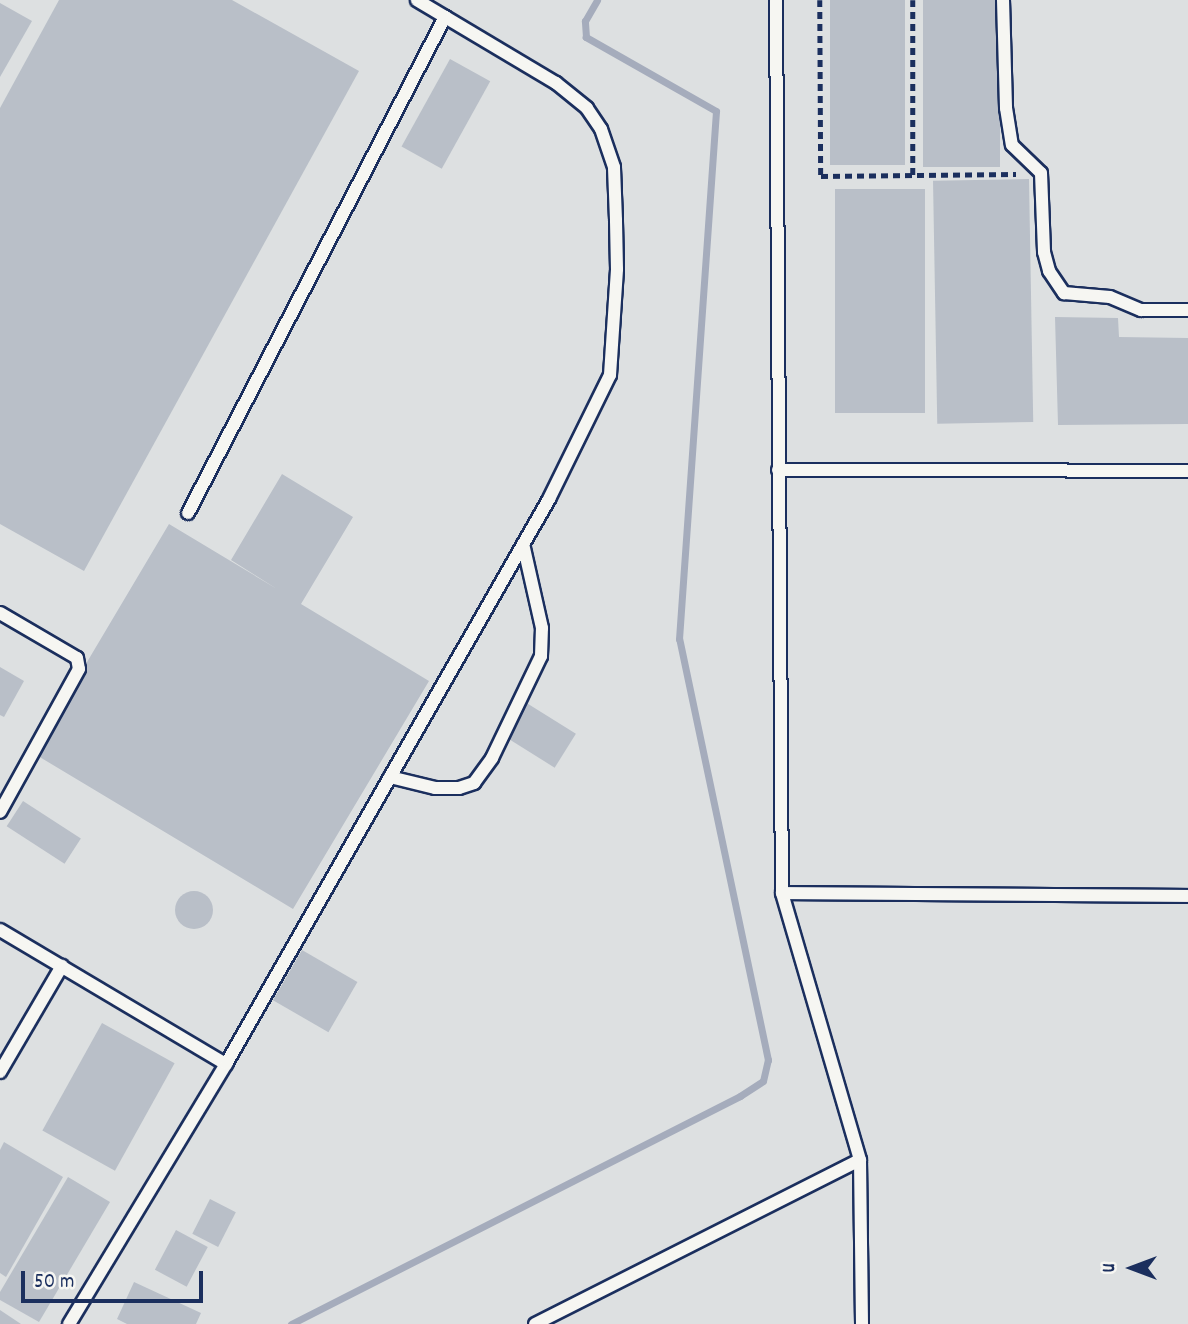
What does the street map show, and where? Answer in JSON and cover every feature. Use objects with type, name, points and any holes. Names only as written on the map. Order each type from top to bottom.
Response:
[{"type":"lane","points":[[69,1324],[226,1064],[549,499],[610,375],[617,270],[614,167],[601,129],[587,108],[556,83],[417,0]]},
{"type":"lane","points":[[776,0],[782,893],[860,1160],[862,1324]]},
{"type":"lane","points":[[1003,0],[1006,108],[1012,145],[1041,173],[1044,252],[1049,271],[1064,293],[1110,297],[1141,310],[1188,310]]},
{"type":"lane","points":[[188,513],[445,17]]},
{"type":"lane","points":[[778,470],[1188,471]]},
{"type":"lane","points":[[390,777],[435,788],[459,788],[474,783],[492,758],[542,649],[542,628],[523,544]]},
{"type":"lane","points":[[0,613],[77,659],[79,668],[0,812]]},
{"type":"lane","points":[[782,893],[1188,896]]},
{"type":"lane","points":[[0,930],[226,1064]]},
{"type":"lane","points":[[0,1072],[62,966]]},
{"type":"lane","points":[[536,1324],[860,1160]]},
{"type":"path","points":[[820,0],[821,176],[1041,173]]},
{"type":"path","points":[[913,0],[913,175]]},
{"type":"shaded area","points":[[0,0],[1188,0],[1188,1324],[0,1324]]},
{"type":"building","points":[[59,0],[232,0],[359,71],[84,571],[0,524],[0,108]]},
{"type":"building","points":[[830,0],[905,0],[905,165],[830,165]]},
{"type":"building","points":[[923,0],[1000,0],[1000,167],[923,167]]},
{"type":"building","points":[[0,3],[32,21],[0,77]]},
{"type":"building","points":[[450,59],[490,81],[442,169],[402,146]]},
{"type":"building","points":[[1029,179],[1033,422],[937,424],[933,181]]},
{"type":"building","points":[[835,189],[925,189],[925,413],[835,413]]},
{"type":"building","points":[[1055,317],[1118,318],[1119,337],[1188,338],[1188,424],[1058,425]]},
{"type":"building","points":[[282,474],[353,517],[301,604],[429,681],[293,909],[33,753],[169,524],[277,589],[231,560]]},
{"type":"building","points":[[0,667],[24,681],[4,717],[0,715]]},
{"type":"building","points":[[525,702],[576,734],[555,768],[504,736]]},
{"type":"building","points":[[23,801],[81,839],[65,864],[7,826]]},
{"type":"building","points":[[194,891],[208,896],[213,910],[208,924],[194,929],[180,924],[175,910],[180,896]]},
{"type":"building","points":[[302,950],[357,982],[328,1032],[273,1000]]},
{"type":"building","points":[[102,1023],[175,1063],[115,1171],[42,1131]]},
{"type":"building","points":[[4,1142],[63,1177],[6,1277],[0,1273],[0,1150]]},
{"type":"building","points":[[68,1177],[110,1202],[39,1322],[0,1300],[0,1292]]},
{"type":"building","points":[[210,1199],[236,1212],[218,1247],[192,1234]]},
{"type":"building","points":[[176,1230],[208,1247],[187,1287],[155,1270]]},
{"type":"building","points":[[134,1282],[201,1313],[196,1324],[127,1324],[117,1319]]},
{"type":"building","points":[[0,1310],[21,1324],[0,1324]]},
{"type":"waterway","points":[[291,1324],[740,1096],[763,1081],[768,1060],[679,639],[716,111],[586,37],[585,21],[597,0]]}]
